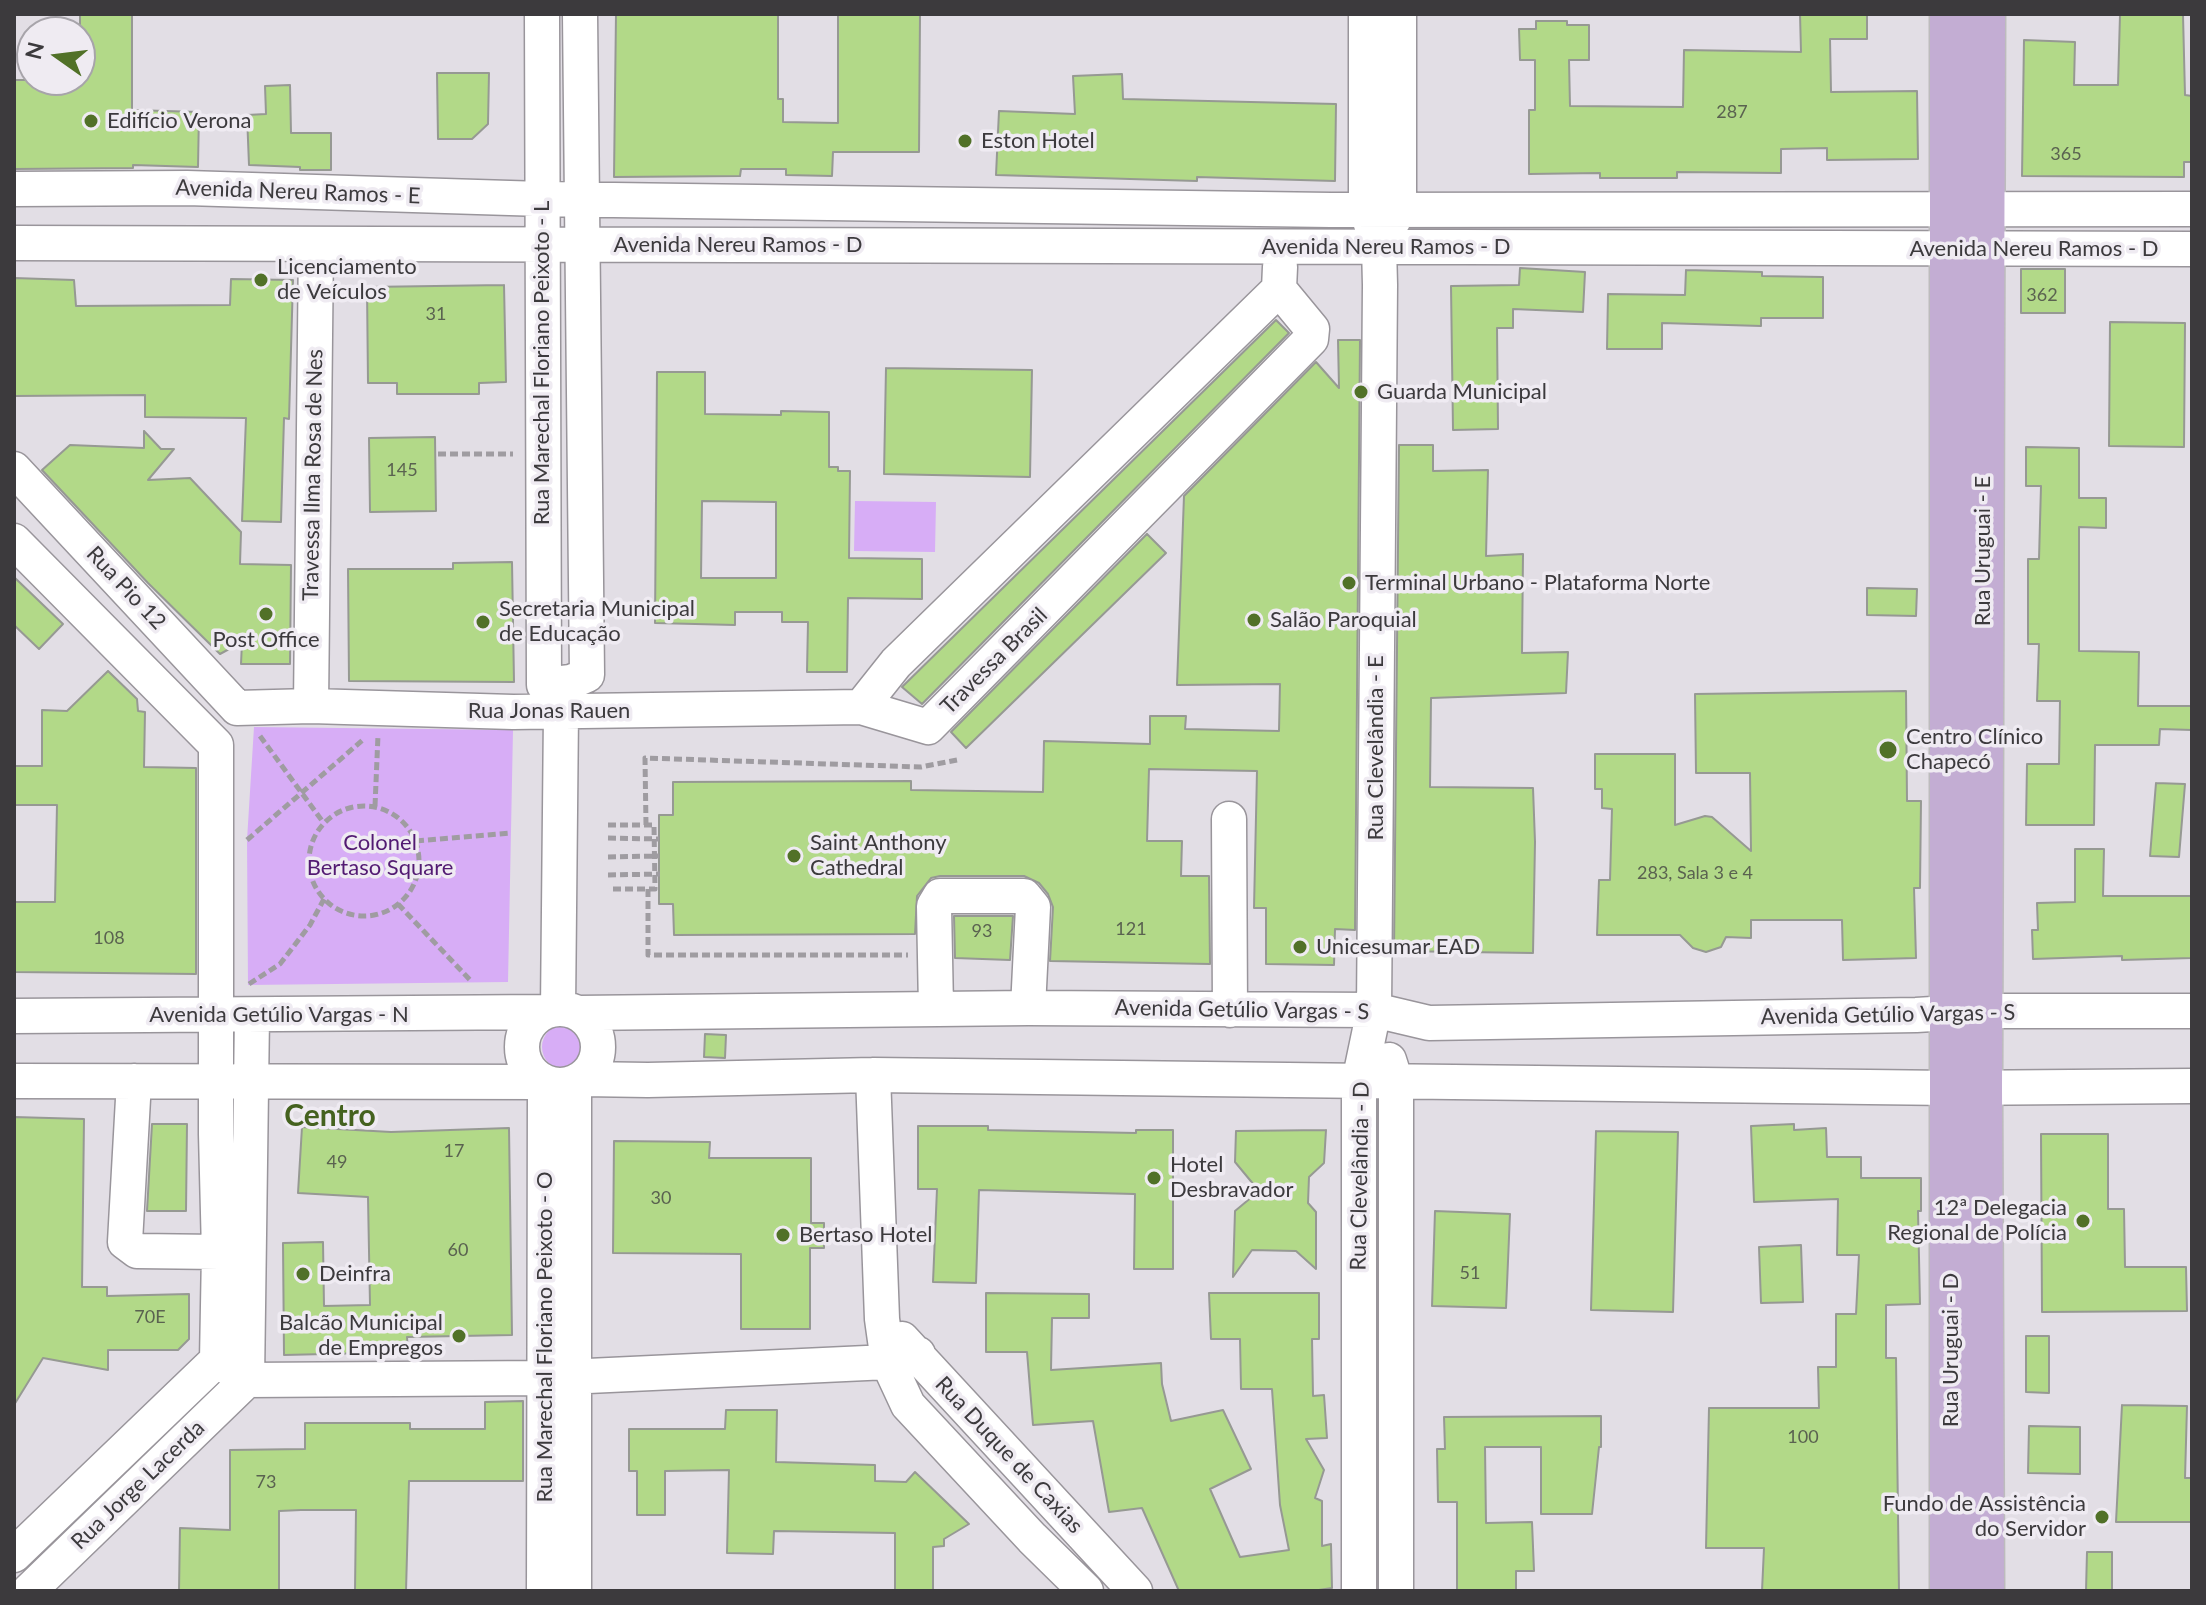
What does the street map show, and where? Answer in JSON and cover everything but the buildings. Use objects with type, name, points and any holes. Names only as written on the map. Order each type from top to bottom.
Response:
[{"type":"main road","name":"Rua Uruguai - E","points":[[1951,14],[1968,229]]},
{"type":"main road","name":"Rua Uruguai - E","points":[[1966,1088],[1968,229],[1984,14]]},
{"type":"main road","name":"Rua Uruguai - D","points":[[1951,1591],[1966,1088]]},
{"type":"main road","name":"Rua Uruguai - D","points":[[1966,1088],[1983,1591]]},
{"type":"street","name":"Rua Marechal Floriano Peixoto - L","points":[[542,14],[544,685],[566,697]]},
{"type":"street","name":"Rua Marechal Floriano Peixoto - L","points":[[560,1011],[566,697],[587,675],[580,14]]},
{"type":"street","name":"Rua Clevelândia - E","points":[[1366,14],[1382,210]]},
{"type":"street","name":"Rua Clevelândia - E","points":[[1374,1010],[1379,246],[1399,14]]},
{"type":"street","name":"Avenida Nereu Ramos - E","points":[[14,189],[187,188],[582,199]]},
{"type":"street","name":"Avenida Nereu Ramos - D","points":[[582,199],[1382,210],[1968,229],[2192,249]]},
{"type":"street","name":"Avenida Nereu Ramos - D","points":[[581,245],[1379,246],[1968,229],[2192,209]]},
{"type":"street","points":[[14,243],[581,245]]},
{"type":"street","name":"Travessa Ilma Rosa de Nes","points":[[311,706],[316,244]]},
{"type":"street","points":[[861,707],[896,663],[1279,289],[1281,247]]},
{"type":"street","name":"Travessa Brasil","points":[[861,707],[928,727],[1311,339],[1312,329],[1279,289]]},
{"type":"street","name":"Rua Pio 12","points":[[14,469],[246,718]]},
{"type":"street","points":[[14,533],[42,497]]},
{"type":"street","name":"Rua Pio 12","points":[[14,541],[216,745]]},
{"type":"street","name":"Rua Jonas Rauen","points":[[246,718],[311,706],[566,697],[861,707]]},
{"type":"street","points":[[246,718],[216,745],[217,1360],[247,1380],[559,1377],[903,1358]]},
{"type":"street","points":[[1229,819],[1230,1010]]},
{"type":"street","points":[[936,1008],[934,906],[940,896],[1024,896],[1033,907],[1028,1008]]},
{"type":"street","points":[[247,1380],[250,1001]]},
{"type":"street","name":"Avenida Getúlio Vargas - N","points":[[14,1016],[216,1016],[250,1001],[476,1014],[560,1011]]},
{"type":"street","name":"Avenida Getúlio Vargas - S","points":[[560,1011],[936,1008],[1374,1010],[1429,1023],[1966,1012],[2192,1011]]},
{"type":"street","name":"Rua Clevelândia - D","points":[[1359,1591],[1359,1082],[1374,1010]]},
{"type":"street","name":"Rua Clevelândia - D","points":[[1374,1010],[1396,1082],[1396,1591]]},
{"type":"street","points":[[560,1011],[592,1026],[599,1044],[595,1063],[561,1082],[534,1075],[522,1053],[526,1029],[560,1011]]},
{"type":"street","points":[[14,1081],[561,1082],[873,1075],[1966,1088],[2192,1086]]},
{"type":"street","name":"Rua Duque de Caxias","points":[[873,1075],[882,1319],[903,1358],[1135,1591]]},
{"type":"street","points":[[134,1081],[125,1242],[137,1251],[219,1252]]},
{"type":"street","name":"Rua Marechal Floriano Peixoto - O","points":[[544,1591],[559,1377],[561,1082]]},
{"type":"street","name":"Rua Duque de Caxias","points":[[903,1358],[908,1405],[1086,1591]]},
{"type":"street","name":"Rua Jorge Lacerda","points":[[14,1555],[217,1360]]},
{"type":"street","name":"Rua Marechal Floriano Peixoto - O","points":[[559,1377],[574,1591]]},
{"type":"street","name":"Rua Jorge Lacerda","points":[[29,1591],[247,1380]]},
{"type":"path","points":[[438,454],[542,454]]},
{"type":"path","points":[[246,718],[323,822]]},
{"type":"path","points":[[247,840],[378,727],[375,806]]},
{"type":"path","points":[[646,825],[645,758],[921,767],[957,760]]},
{"type":"path","points":[[357,805],[375,806],[393,813],[407,826],[416,841],[419,858],[417,875],[410,891],[398,904],[368,916],[352,915],[324,899],[312,882],[308,861],[312,840],[323,822],[338,811],[357,805]]},
{"type":"path","points":[[608,825],[654,825],[657,839],[655,889],[609,889]]},
{"type":"path","points":[[416,841],[511,833]]},
{"type":"path","points":[[608,838],[657,839]]},
{"type":"path","points":[[608,857],[657,856]]},
{"type":"path","points":[[608,875],[657,874]]},
{"type":"path","points":[[648,889],[648,955],[921,955]]},
{"type":"path","points":[[250,1001],[310,925],[324,899]]},
{"type":"path","points":[[398,904],[474,984],[476,1014]]},
{"type":"green space","points":[[855,501],[936,502],[935,552],[854,551]]},
{"type":"green space","name":"Colonel Bertaso Square","points":[[254,727],[513,730],[508,982],[248,985],[247,840]]},
{"type":"green space","points":[[565,1024],[581,1031],[588,1047],[581,1063],[565,1070],[549,1063],[542,1047],[549,1031]]},
{"type":"place","name":"Edifício Verona","points":[[91,121]]},
{"type":"place","name":"Eston Hotel","points":[[965,141]]},
{"type":"place","name":"Licenciamento de Veículos","points":[[261,280]]},
{"type":"place","name":"Guarda Municipal","points":[[1361,392]]},
{"type":"place","name":"Terminal Urbano - Plataforma Norte","points":[[1349,583]]},
{"type":"place","name":"Post Office","points":[[266,614]]},
{"type":"place","name":"Salão Paroquial","points":[[1254,620]]},
{"type":"place","name":"Secretaria Municipal de Educação","points":[[483,622]]},
{"type":"place","name":"Centro Clínico Chapecó","points":[[1888,750]]},
{"type":"place","name":"Saint Anthony Cathedral","points":[[794,856]]},
{"type":"place","name":"Unicesumar EAD","points":[[1300,947]]},
{"type":"place","name":"Hotel Desbravador","points":[[1154,1178]]},
{"type":"place","name":"12ª Delegacia Regional de Polícia","points":[[2083,1221]]},
{"type":"place","name":"Bertaso Hotel","points":[[783,1235]]},
{"type":"place","name":"Deinfra","points":[[303,1274]]},
{"type":"place","name":"Balcão Municipal de Empregos","points":[[459,1336]]},
{"type":"place","name":"Fundo de Assistência do Servidor","points":[[2102,1517]]},
{"type":"district","name":"Centro","points":[[330,1116]]}]
